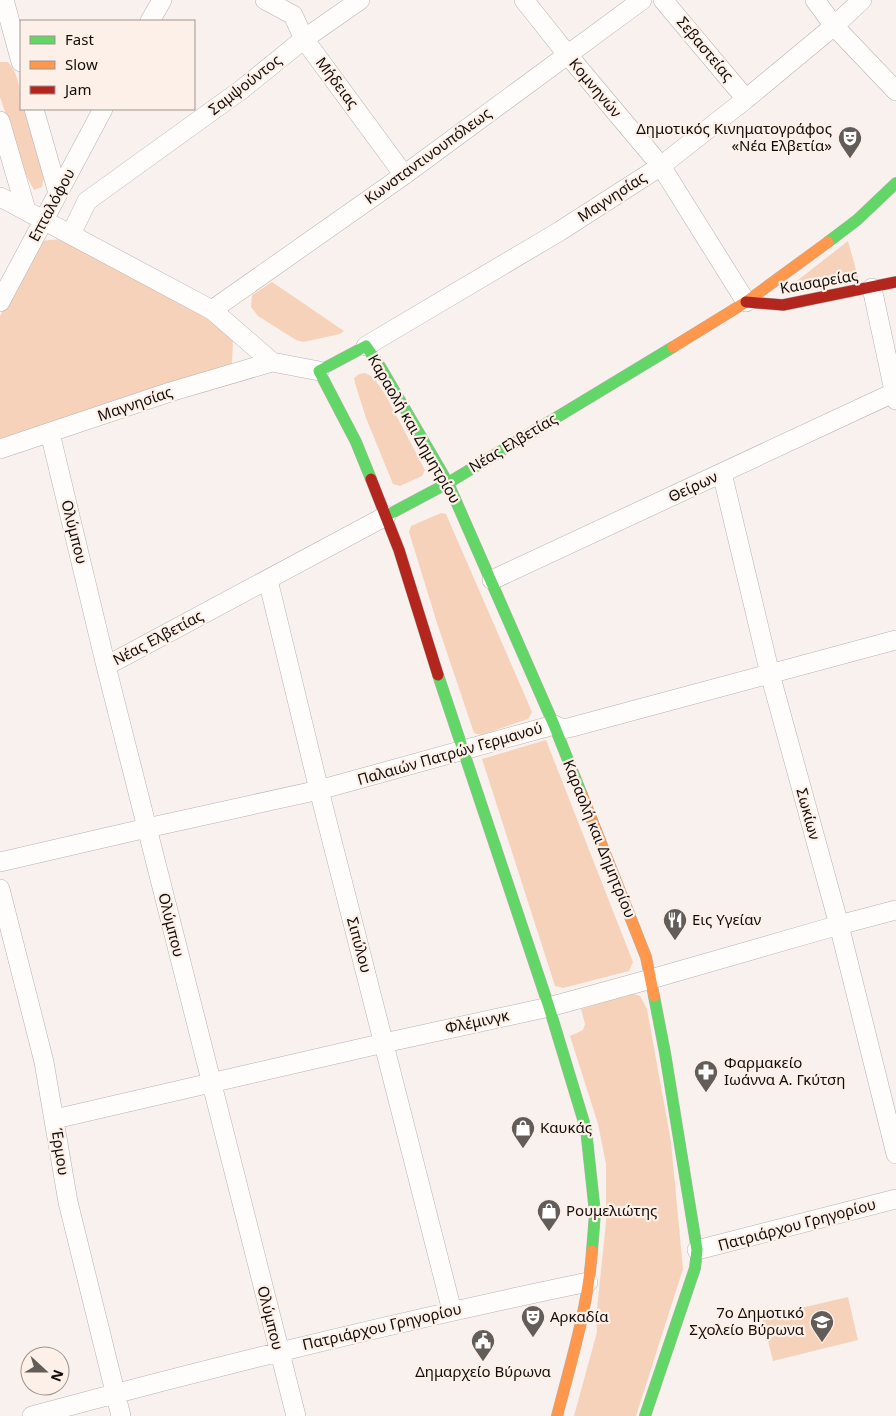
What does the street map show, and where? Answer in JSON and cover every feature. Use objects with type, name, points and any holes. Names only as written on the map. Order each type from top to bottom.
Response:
[{"type":"street","points":[[151,20],[162,0]]},
{"type":"street","name":"Μήδειας","points":[[265,0],[297,8],[304,39],[404,174]]},
{"type":"street","name":"Σαμψούντος","points":[[71,234],[87,201],[241,90],[304,39],[360,0]]},
{"type":"street","name":"Κομνηνών","points":[[524,0],[661,166],[746,302]]},
{"type":"street","name":"Κωνσταντινουπόλεως","points":[[212,310],[404,174],[642,0]]},
{"type":"street","name":"Σεβαστείας","points":[[663,0],[746,99]]},
{"type":"street","points":[[815,0],[834,26],[896,91]]},
{"type":"street","name":"Μαγνησίας","points":[[366,346],[560,231],[661,166],[746,99],[834,26],[862,0]]},
{"type":"street","points":[[6,9],[20,58]]},
{"type":"street","points":[[34,110],[58,193]]},
{"type":"street","name":"Επταλόφου","points":[[0,302],[102,110]]},
{"type":"street","points":[[0,121],[26,210]]},
{"type":"street","name":"Νέας Ελβετίας","points":[[106,666],[448,483],[746,302],[858,220],[896,183]]},
{"type":"street","points":[[0,197],[212,310],[272,362],[319,371],[356,442],[399,550],[548,1006],[586,1129],[595,1213],[588,1282],[580,1333],[558,1416]]},
{"type":"street","name":"Καισαρείας","points":[[746,302],[783,305],[896,282]]},
{"type":"street","points":[[872,288],[895,397]]},
{"type":"street","name":"Καραολή και Δημητρίου","points":[[319,371],[366,346],[382,368],[448,483],[554,725],[646,958],[697,1250],[695,1268],[645,1416]]},
{"type":"street","name":"Μαγνησίας","points":[[0,449],[170,392],[272,362]]},
{"type":"street","name":"Θείρων","points":[[492,580],[722,473],[895,397]]},
{"type":"street","name":"Ολύμπου","points":[[50,433],[106,666],[296,1416]]},
{"type":"street","name":"Σωκίων","points":[[722,473],[770,674],[839,925],[896,1154]]},
{"type":"street","name":"Σιπύλου","points":[[268,580],[319,790],[452,1311]]},
{"type":"street","name":"Παλαιών Πατρών Γερμανού","points":[[0,862],[319,790],[554,725],[563,729],[896,640]]},
{"type":"street","name":"Έρμου","points":[[0,889],[44,1062],[68,1202],[121,1416]]},
{"type":"street","name":"Φλέμινγκ","points":[[55,1119],[548,1006],[651,980],[896,910]]},
{"type":"street","name":"Πατριάρχου Γρηγορίου","points":[[697,1250],[896,1199]]},
{"type":"street","name":"Πατριάρχου Γρηγορίου","points":[[32,1416],[278,1351],[588,1282]]},
{"type":"shaded area","points":[[0,62],[8,62],[15,72],[20,90],[20,110],[26,110],[45,170],[42,187],[34,190],[26,175],[0,97]]},
{"type":"shaded area","points":[[60,239],[193,309],[233,338],[232,364],[0,442],[0,316],[41,241]]},
{"type":"shaded area","points":[[848,241],[859,281],[799,292],[794,287],[798,280]]},
{"type":"shaded area","points":[[272,282],[344,331],[340,334],[303,342],[296,340],[258,316],[251,307],[252,295]]},
{"type":"shaded area","points":[[365,373],[373,377],[386,396],[425,470],[422,476],[400,486],[393,484],[366,418],[355,383],[354,378],[359,374]]},
{"type":"shaded area","points":[[441,513],[446,514],[532,712],[528,719],[481,735],[474,733],[409,532],[411,526]]},
{"type":"shaded area","points":[[546,740],[633,962],[629,971],[563,988],[555,986],[482,759]]},
{"type":"shaded area","points":[[633,994],[640,996],[647,1009],[671,1142],[683,1269],[636,1416],[574,1416],[597,1332],[596,1319],[606,1222],[606,1164],[598,1124],[570,1036],[583,1030],[585,1024],[581,1009]]},
{"type":"shaded area","points":[[848,1297],[858,1340],[773,1361],[762,1317]]},
{"type":"traffic: fast","points":[[828,242],[857,220],[896,183]]},
{"type":"traffic: fast","points":[[371,479],[356,442],[319,371],[366,346],[381,368],[448,483],[554,725],[582,795]]},
{"type":"traffic: fast","points":[[386,516],[448,483],[673,347]]},
{"type":"traffic: fast","points":[[438,675],[549,1007],[586,1129],[595,1213],[592,1251]]},
{"type":"traffic: fast","points":[[645,1416],[695,1268],[697,1250],[654,996]]},
{"type":"traffic: slow","points":[[673,347],[746,302],[828,242]]},
{"type":"traffic: slow","points":[[582,795],[646,957],[654,996]]},
{"type":"traffic: slow","points":[[557,1416],[583,1314],[592,1251]]},
{"type":"traffic: jam","points":[[746,302],[783,305],[896,282]]},
{"type":"traffic: jam","points":[[371,479],[399,550],[438,675]]},
{"type":"place","name":"Δημοτικός Κινηματογράφος «Νέα Ελβετία»","points":[[850,159]]},
{"type":"place","name":"Εις Υγείαν","points":[[675,941]]},
{"type":"place","name":"Φαρμακείο Ιωάννα Α. Γκύτση","points":[[706,1093]]},
{"type":"place","name":"Καυκάς","points":[[523,1149]]},
{"type":"place","name":"Ρουμελιώτης","points":[[549,1232]]},
{"type":"place","name":"Αρκαδία","points":[[533,1338]]},
{"type":"place","name":"7ο Δημοτικό Σχολείο Βύρωνα","points":[[822,1343]]},
{"type":"place","name":"Δημαρχείο Βύρωνα","points":[[483,1362]]}]
